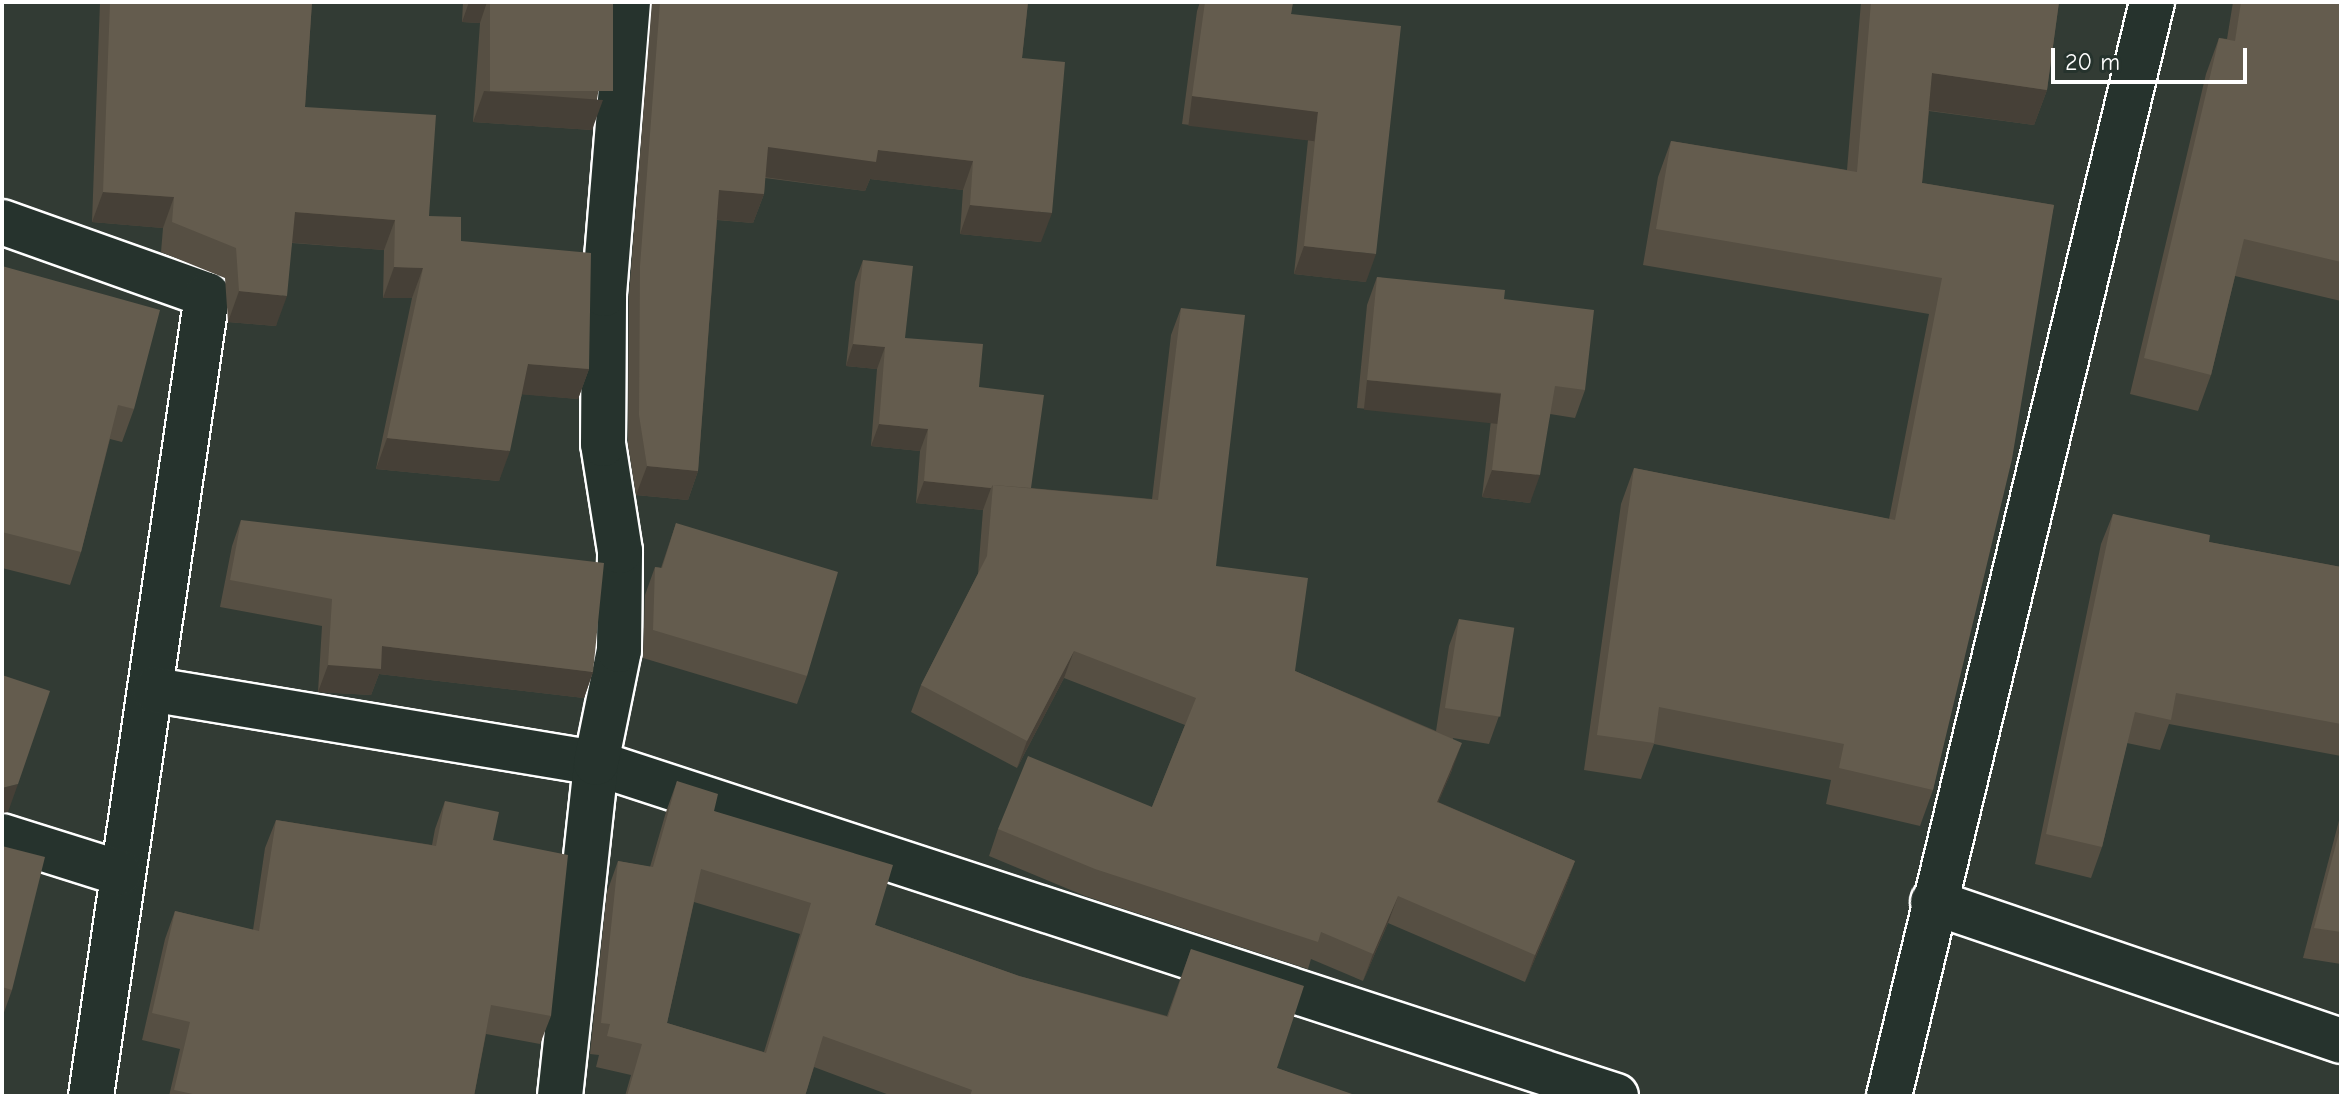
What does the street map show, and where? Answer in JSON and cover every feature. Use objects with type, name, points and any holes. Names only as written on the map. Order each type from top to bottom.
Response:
[{"type":"street","points":[[560,1096],[596,763],[619,650],[620,551],[603,414],[604,294],[628,2]]},
{"type":"street","points":[[1889,1096],[1933,902],[2152,2]]},
{"type":"street","points":[[2,222],[207,295],[155,690],[119,873],[91,1096]]},
{"type":"street","points":[[155,690],[596,763],[1616,1096]]},
{"type":"street","points":[[2,836],[119,873]]},
{"type":"street","points":[[1933,902],[2341,1041]]},
{"type":"building","points":[[110,2],[312,2],[305,107],[436,115],[429,216],[461,217],[461,241],[591,253],[589,369],[528,364],[510,451],[387,438],[423,268],[394,267],[395,220],[295,212],[287,296],[239,291],[236,248],[172,222],[174,197],[103,192]]},
{"type":"building","points":[[490,2],[613,2],[613,91],[490,91]]},
{"type":"building","points":[[660,2],[1028,2],[1022,58],[1065,62],[1052,213],[970,205],[973,161],[878,150],[876,162],[768,147],[764,194],[719,190],[698,471],[647,466],[639,415],[640,266]]},
{"type":"building","points":[[1205,2],[1293,2],[1291,14],[1401,26],[1376,254],[1304,246],[1318,112],[1192,96]]},
{"type":"building","points":[[1871,2],[2059,2],[2047,90],[1932,73],[1922,183],[2054,205],[2012,459],[1933,790],[1839,768],[1844,744],[1659,707],[1654,743],[1597,735],[1634,468],[1895,520],[1942,278],[1656,229],[1671,141],[1857,172]]},
{"type":"building","points":[[2241,2],[2341,2],[2341,262],[2244,239],[2211,375],[2144,358],[2219,38],[2235,41]]},
{"type":"building","points":[[863,260],[913,266],[905,338],[983,344],[979,387],[1044,395],[1031,488],[993,485],[991,488],[924,481],[928,429],[879,424],[885,347],[853,344]]},
{"type":"building","points":[[2,266],[160,310],[134,409],[118,405],[81,552],[2,532]]},
{"type":"building","points":[[1377,277],[1505,290],[1504,299],[1594,310],[1585,390],[1555,386],[1540,475],[1492,470],[1501,393],[1367,380]]},
{"type":"building","points":[[1181,308],[1245,315],[1216,566],[1308,578],[1295,671],[1462,743],[1437,802],[1575,861],[1535,955],[1398,896],[1373,954],[1321,932],[1318,942],[1095,869],[998,829],[1028,756],[1152,807],[1196,698],[1074,651],[1027,741],[921,685],[987,556],[993,485],[1158,500]]},
{"type":"building","points":[[2113,514],[2210,535],[2209,542],[2341,567],[2341,724],[2176,693],[2171,720],[2135,712],[2102,847],[2046,834]]},
{"type":"building","points":[[241,520],[604,563],[593,672],[382,646],[381,669],[328,665],[332,599],[230,580]]},
{"type":"building","points":[[676,523],[838,572],[807,676],[653,630],[655,567],[662,568]]},
{"type":"building","points":[[1459,619],[1514,628],[1500,717],[1445,708]]},
{"type":"building","points":[[2,675],[50,691],[18,784],[2,788]]},
{"type":"building","points":[[677,781],[718,794],[714,811],[893,865],[875,925],[1019,976],[1168,1017],[1191,949],[1304,986],[1277,1068],[1352,1096],[970,1096],[972,1090],[823,1036],[805,1096],[627,1096],[642,1044],[607,1036],[610,1024],[601,1023],[618,861],[653,867]],"holes":[[[701,869],[811,903],[766,1053],[667,1023]]]},
{"type":"building","points":[[445,801],[499,812],[493,840],[568,855],[551,1016],[491,1005],[474,1096],[202,1096],[174,1090],[190,1022],[152,1013],[175,911],[259,931],[276,820],[436,846]]},
{"type":"building","points":[[2341,825],[2341,932],[2314,928]]},
{"type":"building","points":[[2,846],[45,857],[12,990],[2,987]]}]
